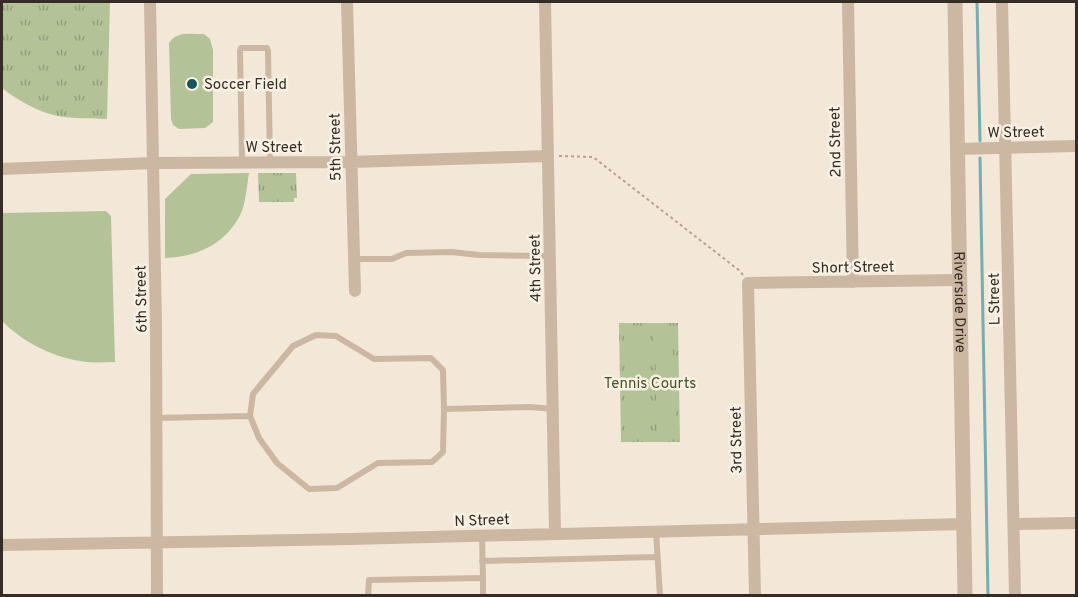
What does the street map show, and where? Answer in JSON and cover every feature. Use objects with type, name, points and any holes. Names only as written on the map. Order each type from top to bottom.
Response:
[{"type":"street","name":"6th Street","points":[[150,2],[157,418],[157,596]]},
{"type":"street","name":"5th Street","points":[[347,2],[355,291]]},
{"type":"street","name":"4th Street","points":[[544,2],[555,533]]},
{"type":"street","name":"2nd Street","points":[[848,2],[853,282]]},
{"type":"street","name":"L Street","points":[[1002,2],[1015,596]]},
{"type":"street","name":"Riverside Drive","points":[[955,4],[965,596]]},
{"type":"street","name":"W Street","points":[[957,149],[1077,146]]},
{"type":"street","name":"W Street","points":[[2,169],[153,163],[351,162],[547,156]]},
{"type":"street","name":"Short Street","points":[[748,283],[959,280]]},
{"type":"street","name":"3rd Street","points":[[748,283],[755,596]]},
{"type":"street","points":[[1014,524],[1077,523]]},
{"type":"street","name":"N Street","points":[[2,545],[964,524]]},
{"type":"lane","points":[[242,163],[241,48],[267,48],[268,51],[270,162]]},
{"type":"lane","points":[[354,259],[392,259],[406,253],[452,252],[479,255],[549,256]]},
{"type":"lane","points":[[316,335],[336,336],[374,359],[431,358],[442,369],[443,452],[432,462],[378,463],[337,488],[309,489],[277,463],[259,438],[250,416],[253,394],[293,345],[316,335]]},
{"type":"lane","points":[[444,409],[530,407],[553,409]]},
{"type":"lane","points":[[157,418],[250,416]]},
{"type":"lane","points":[[656,531],[660,596]]},
{"type":"lane","points":[[482,535],[483,596]]},
{"type":"lane","points":[[482,561],[657,557]]},
{"type":"lane","points":[[368,596],[369,580],[483,578]]},
{"type":"path","points":[[547,156],[593,157],[741,271],[748,283]]},
{"type":"green space","points":[[2,2],[110,2],[107,119],[70,118],[43,112],[2,88]]},
{"type":"green space","name":"Soccer Field","points":[[204,34],[210,39],[213,50],[213,122],[205,128],[179,129],[173,125],[171,119],[169,43],[180,35]]},
{"type":"green space","points":[[249,173],[242,211],[229,232],[211,246],[200,251],[165,258],[165,199],[191,174]]},
{"type":"green space","points":[[258,173],[296,173],[297,198],[294,198],[294,202],[259,202]]},
{"type":"green space","points":[[106,211],[111,216],[115,362],[89,362],[62,357],[30,343],[2,321],[2,213]]},
{"type":"green space","name":"Tennis Courts","points":[[619,323],[678,323],[680,442],[621,442]]},
{"type":"green space","points":[[642,333],[644,371],[626,372],[624,334]]},
{"type":"green space","points":[[672,333],[674,371],[656,372],[654,334]]},
{"type":"green space","points":[[656,392],[674,392],[675,430],[657,431]]},
{"type":"green space","points":[[625,393],[644,393],[645,431],[627,432]]},
{"type":"waterway","points":[[977,2],[980,141]]},
{"type":"waterway","points":[[980,158],[988,596]]},
{"type":"place","name":"Soccer Field","points":[[192,84]]}]
